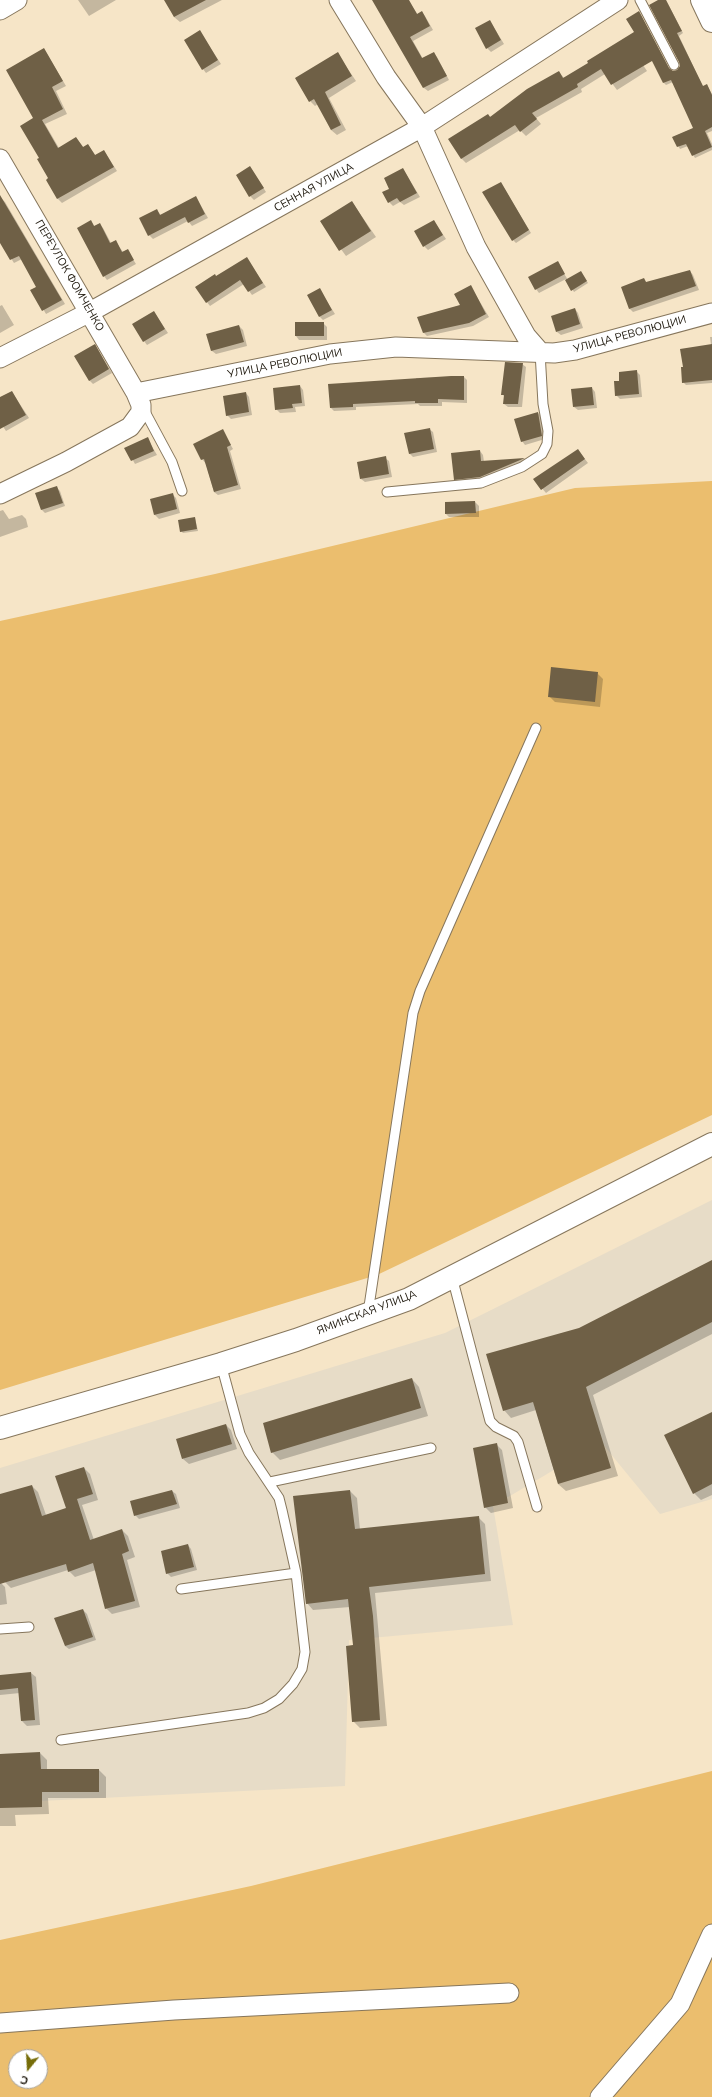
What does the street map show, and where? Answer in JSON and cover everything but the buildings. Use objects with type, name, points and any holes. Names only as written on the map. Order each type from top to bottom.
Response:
[{"type":"main road","points":[[702,0],[712,20]]},
{"type":"main road","name":"ЯМИНСКАЯ УЛИЦА","points":[[0,1428],[221,1364],[296,1340],[409,1299],[712,1144]]},
{"type":"street","points":[[0,10],[17,0]]},
{"type":"street","points":[[339,0],[386,77],[422,127],[476,247],[526,336],[540,352]]},
{"type":"street","name":"СЕННАЯ УЛИЦА","points":[[0,358],[90,312],[422,127],[618,0]]},
{"type":"street","name":"ПЕРЕУЛОК ФОМЧЕНКО","points":[[0,158],[139,399]]},
{"type":"street","name":"УЛИЦА РЕВОЛЮЦИИ","points":[[139,399],[330,354],[396,347],[554,353],[576,350],[712,313]]},
{"type":"street","points":[[0,494],[115,437],[130,427],[138,419],[139,399]]},
{"type":"street","points":[[600,2097],[680,2004],[712,1934]]},
{"type":"street","points":[[0,2024],[174,2010],[509,1993]]},
{"type":"lane","points":[[640,0],[674,66]]},
{"type":"lane","points":[[387,492],[481,483],[522,467],[542,454],[547,444],[548,431],[543,404],[540,352]]},
{"type":"lane","points":[[139,399],[172,462],[182,491]]},
{"type":"lane","points":[[368,1313],[413,1013],[420,992],[536,728]]},
{"type":"lane","points":[[452,1277],[490,1420],[496,1427],[514,1436],[518,1442],[537,1507]]},
{"type":"lane","points":[[61,1740],[248,1713],[264,1708],[279,1699],[293,1684],[302,1669],[305,1652],[296,1573],[279,1498],[270,1482],[249,1454],[240,1434],[221,1364]]},
{"type":"lane","points":[[270,1482],[431,1448]]},
{"type":"lane","points":[[181,1589],[296,1573]]},
{"type":"lane","points":[[0,1629],[29,1627]]},
{"type":"shaded area","points":[[712,481],[712,1115],[377,1275],[0,1390],[0,621],[215,574],[575,488]]},
{"type":"shaded area","points":[[712,1200],[712,1499],[660,1514],[601,1442],[493,1506],[513,1625],[349,1640],[345,1786],[0,1803],[0,1468],[445,1333]]},
{"type":"shaded area","points":[[712,1771],[712,2097],[0,2097],[0,1940],[251,1886]]}]
